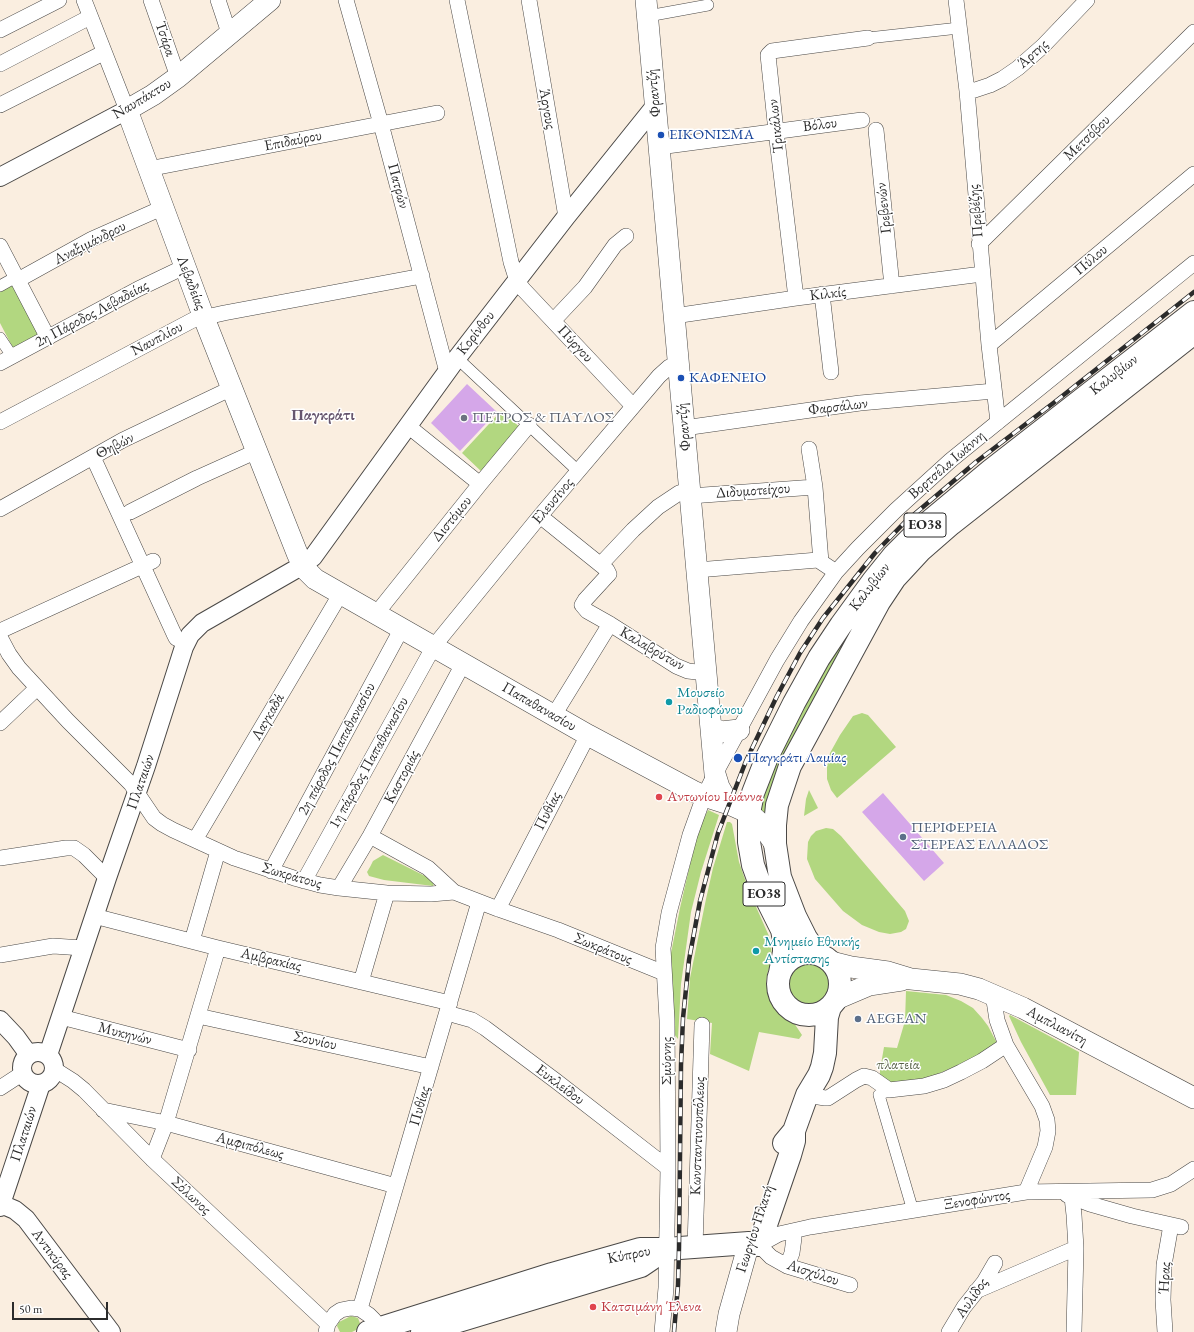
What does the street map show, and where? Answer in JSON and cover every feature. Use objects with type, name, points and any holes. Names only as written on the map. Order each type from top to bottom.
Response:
[{"type":"main road","name":"Ναυπάκτου","points":[[126,110],[153,95],[178,77],[270,0]]},
{"type":"main road","name":"Φραντζή","points":[[647,8],[710,727],[715,774],[719,787],[729,804]]},
{"type":"main road","name":"Λεβαδείας","points":[[126,110],[184,267],[303,565]]},
{"type":"main road","name":"Καλυβίων","points":[[780,973],[783,960],[784,940],[782,930],[762,890],[753,865],[749,842],[749,813],[753,793],[767,757],[807,678],[841,625],[873,581],[894,555],[918,531],[984,476],[1194,312]]},
{"type":"main road","name":"Καλυβίων","points":[[824,958],[808,942],[782,885],[775,844],[777,806],[790,766],[879,602],[895,578],[920,551],[951,524],[1194,333]]},
{"type":"main road","name":"Παπαθανασίου","points":[[303,565],[309,574],[315,579],[588,735],[704,796],[729,804],[749,813],[762,825],[775,844]]},
{"type":"main road","points":[[710,727],[721,732],[739,730]]},
{"type":"main road","points":[[780,973],[786,963],[795,956],[806,953],[824,958]]},
{"type":"main road","name":"ΕΟ38","points":[[824,958],[838,972],[840,977],[840,989],[833,1003]]},
{"type":"main road","name":"Αμπλιανίτη","points":[[824,958],[851,967],[888,972],[911,979],[960,984],[993,994],[1023,1008],[1194,1098]]},
{"type":"main road","name":"ΕΟ38","points":[[780,973],[778,987],[780,997],[789,1008],[798,1013]]},
{"type":"main road","name":"Αμπλιανίτη","points":[[833,1003],[868,985],[911,979]]},
{"type":"main road","points":[[798,1013],[815,1015],[823,1012],[833,1003]]},
{"type":"main road","name":"Γεωργίου Πλατή","points":[[726,1332],[729,1314],[754,1244],[782,1145],[794,1131],[806,1095],[819,1075],[822,1067],[825,1053],[827,1017],[833,1003]]},
{"type":"main road","name":"Γεωργίου Πλατή","points":[[798,1013],[809,1030],[812,1043],[812,1056],[806,1084],[806,1095]]},
{"type":"main road","points":[[666,1249],[754,1244]]},
{"type":"main road","name":"Γεωργίου Πλατή","points":[[740,1332],[754,1244]]},
{"type":"main road","name":"Κύπρου","points":[[374,1331],[552,1274],[640,1249],[666,1249]]},
{"type":"main road","name":"Κύπρου","points":[[422,1332],[641,1266],[666,1249]]},
{"type":"street","points":[[0,30],[59,0]]},
{"type":"street","name":"Λεβαδείας","points":[[84,0],[126,110]]},
{"type":"street","name":"Τσάρα","points":[[151,0],[178,77]]},
{"type":"street","points":[[218,0],[230,33]]},
{"type":"street","name":"Πατρών","points":[[346,0],[422,276],[452,365]]},
{"type":"street","points":[[457,0],[511,262],[517,281]]},
{"type":"street","name":"Άργους","points":[[529,0],[566,217]]},
{"type":"street","name":"Πρεβέζης","points":[[956,0],[967,91],[979,244],[998,422]]},
{"type":"street","name":"Άρτης","points":[[967,91],[990,85],[1018,68],[1043,46],[1087,0]]},
{"type":"street","points":[[647,8],[708,4]]},
{"type":"street","points":[[0,64],[90,17]]},
{"type":"street","points":[[868,38],[959,28]]},
{"type":"street","name":"Μετσόβου","points":[[979,244],[1194,32]]},
{"type":"street","name":"Τρικάλων","points":[[796,298],[768,55],[772,51],[868,38]]},
{"type":"street","points":[[0,105],[104,53]]},
{"type":"street","name":"Κορίνθου","points":[[303,565],[317,552],[452,365],[566,217],[656,105]]},
{"type":"street","name":"Ναυπάκτου","points":[[0,177],[126,110]]},
{"type":"street","name":"Επιδαύρου","points":[[148,169],[437,113]]},
{"type":"street","name":"Βόλου","points":[[659,147],[862,120]]},
{"type":"street","name":"Γρεβενών","points":[[876,130],[892,286]]},
{"type":"street","name":"Πύλου","points":[[989,345],[1194,174]]},
{"type":"street","name":"Αναξιμάνδρου","points":[[17,279],[92,239],[162,208]]},
{"type":"street","points":[[553,321],[585,287],[615,245],[626,236]]},
{"type":"street","points":[[0,246],[48,338]]},
{"type":"street","name":"Βορτσέλα Ιωάννη","points":[[704,796],[787,643],[811,605],[836,572],[872,533],[926,481],[1194,263]]},
{"type":"street","name":"2η Πάροδος Λεβαδείας","points":[[6,360],[138,289],[184,267]]},
{"type":"street","name":"Κιλκίς","points":[[674,316],[822,294],[982,274]]},
{"type":"street","name":"Ναυπλίου","points":[[0,422],[186,324],[204,318],[422,276]]},
{"type":"street","points":[[0,286],[17,279]]},
{"type":"street","name":"Πύργου","points":[[517,281],[633,406]]},
{"type":"street","points":[[822,294],[831,372]]},
{"type":"street","points":[[0,338],[6,360]]},
{"type":"street","name":"Ελευσίνος","points":[[434,646],[540,516],[633,406],[663,372],[669,367],[678,363]]},
{"type":"street","points":[[452,365],[529,425],[578,471]]},
{"type":"street","name":"Θηβών","points":[[0,509],[123,440],[232,388]]},
{"type":"street","name":"Φαρσάλων","points":[[684,428],[860,404],[994,391]]},
{"type":"street","name":"Διστόμου","points":[[376,614],[529,425]]},
{"type":"street","points":[[408,426],[480,484]]},
{"type":"street","points":[[809,449],[815,487],[821,562]]},
{"type":"street","points":[[130,512],[197,478],[257,452]]},
{"type":"street","points":[[93,456],[148,564],[174,634],[176,638],[186,643]]},
{"type":"street","name":"Διδυμοτείχου","points":[[601,564],[633,530],[658,507],[679,493],[815,487]]},
{"type":"street","points":[[540,516],[607,570],[608,575],[582,605],[587,611],[610,624]]},
{"type":"street","points":[[697,570],[818,560],[836,572]]},
{"type":"street","points":[[0,631],[148,564]]},
{"type":"street","name":"Πλαταιών","points":[[51,1062],[61,1017],[83,948],[137,792],[186,643],[192,632],[202,623],[303,565]]},
{"type":"street","name":"Λαγκαδά","points":[[195,840],[340,593]]},
{"type":"street","name":"Καλαβρύτων","points":[[554,715],[610,624],[676,666],[688,671],[706,673]]},
{"type":"street","name":"2η πάροδος Παπαθανασίου","points":[[271,871],[402,628]]},
{"type":"street","name":"Σωκράτους","points":[[0,637],[13,660],[37,688],[126,779],[157,821],[172,830],[218,851],[271,871],[304,881],[339,888],[387,893],[431,894],[454,892],[498,910],[558,930],[664,973]]},
{"type":"street","name":"1η πάροδος Παπαθανασίου","points":[[304,881],[434,646]]},
{"type":"street","name":"Καστοριάς","points":[[339,888],[370,836],[463,664]]},
{"type":"street","points":[[0,723],[37,688]]},
{"type":"street","name":"Πυθίας","points":[[498,910],[588,735]]},
{"type":"street","name":"Σμύρνης","points":[[662,1332],[666,1288],[668,1168],[667,1020],[663,948],[670,913],[690,835],[704,796]]},
{"type":"street","points":[[370,836],[428,868],[454,892]]},
{"type":"street","points":[[0,858],[74,848],[84,855],[107,878]]},
{"type":"street","points":[[192,941],[218,851]]},
{"type":"street","points":[[361,982],[387,893]]},
{"type":"street","name":"Πυθίας","points":[[360,1309],[479,902]]},
{"type":"street","name":"Αμβρακίας","points":[[94,916],[218,948],[361,982],[448,1008]]},
{"type":"street","points":[[0,954],[53,946],[83,948]]},
{"type":"street","points":[[152,1159],[166,1123],[218,948]]},
{"type":"street","points":[[993,994],[996,1020],[1006,1045],[1042,1106],[1047,1120],[1048,1131],[1045,1147],[1026,1192]]},
{"type":"street","name":"Ευκλείδου","points":[[448,1008],[485,1028],[668,1168]]},
{"type":"street","name":"Σουνίου","points":[[198,1016],[431,1067]]},
{"type":"street","name":"Μυκηνών","points":[[61,1017],[188,1050]]},
{"type":"street","points":[[0,1020],[22,1043],[29,1054]]},
{"type":"street","name":"Κωνσταντινουπόλεως","points":[[695,1247],[702,1025]]},
{"type":"street","points":[[913,1211],[879,1095],[889,1090],[924,1086],[944,1080],[982,1061],[1006,1045]]},
{"type":"street","points":[[41,1052],[51,1062],[50,1079],[40,1084],[30,1082],[26,1079],[23,1073],[22,1065],[23,1061],[29,1054],[41,1052]]},
{"type":"street","name":"Σόλωνος","points":[[51,1062],[84,1090],[152,1159],[327,1328]]},
{"type":"street","points":[[0,1088],[23,1073]]},
{"type":"street","points":[[806,1095],[828,1098],[864,1076],[872,1078],[889,1090]]},
{"type":"street","name":"Πλαταιών","points":[[1,1205],[40,1084]]},
{"type":"street","name":"Αμφιπόλεως","points":[[103,1110],[166,1123],[396,1186]]},
{"type":"street","name":"Ξενοφώντος","points":[[754,1244],[779,1234],[817,1226],[1026,1192],[1152,1190],[1171,1184],[1194,1169]]},
{"type":"street","points":[[1054,1191],[1072,1196],[1076,1248],[1074,1332]]},
{"type":"street","name":"Ήρας","points":[[1072,1196],[1090,1204],[1176,1226],[1164,1265],[1163,1300],[1165,1332]]},
{"type":"street","name":"Αντικύρας","points":[[1,1205],[19,1213],[26,1219],[111,1332]]},
{"type":"street","points":[[787,1266],[792,1253],[794,1238],[793,1231]]},
{"type":"street","name":"Αισχύλου","points":[[754,1244],[771,1257],[787,1266],[850,1285]]},
{"type":"street","points":[[976,1291],[1076,1248]]},
{"type":"street","name":"Αυλίδος","points":[[949,1332],[964,1307],[984,1282],[995,1263]]},
{"type":"street","points":[[327,1328],[333,1316],[341,1310],[351,1308],[360,1309],[372,1317],[374,1331]]},
{"type":"green space","points":[[13,284],[39,334],[13,348],[0,323],[0,291]]},
{"type":"green space","points":[[501,411],[522,429],[484,474],[462,453]]},
{"type":"green space","points":[[845,638],[846,640],[785,754],[769,819],[761,810],[759,798],[823,662]]},
{"type":"green space","points":[[862,713],[868,715],[896,747],[837,798],[831,790],[827,779],[827,767],[830,753],[853,716]]},
{"type":"green space","points":[[809,790],[818,808],[804,816],[806,799]]},
{"type":"green space","points":[[708,810],[719,815],[701,872],[691,912],[681,984],[678,1039],[674,1034],[670,969],[671,953],[698,830]]},
{"type":"green space","points":[[727,822],[732,824],[739,862],[749,891],[769,936],[771,944],[772,960],[766,982],[768,990],[775,1005],[794,1023],[802,1035],[799,1039],[759,1032],[749,1071],[710,1054],[712,1023],[687,1019],[690,978],[706,899],[713,868]]},
{"type":"green space","points":[[826,828],[833,829],[841,836],[905,911],[909,921],[906,929],[901,932],[890,934],[879,932],[862,925],[843,911],[815,879],[807,859],[808,842],[816,831]]},
{"type":"green space","points":[[383,855],[427,877],[434,883],[433,886],[384,880],[369,876],[367,872],[373,861]]},
{"type":"green space","points":[[805,962],[813,962],[825,968],[831,980],[831,988],[825,1000],[813,1006],[805,1006],[793,1000],[787,988],[787,980],[793,968]]},
{"type":"green space","name":"πλατεία","points":[[906,991],[946,995],[973,1008],[988,1026],[998,1045],[972,1061],[949,1069],[931,1077],[931,1079],[885,1083],[880,1075],[884,1047],[897,1048],[905,1021]]},
{"type":"green space","points":[[1010,1015],[1079,1052],[1076,1095],[1050,1095],[1021,1042],[1009,1016]]},
{"type":"green space","points":[[351,1316],[358,1318],[361,1326],[352,1332],[340,1332],[337,1326],[339,1322]]},
{"type":"building","name":"ΠΕΤΡΟΣ & ΠΑΥΛΟΣ","points":[[467,384],[497,412],[460,451],[431,423]]},
{"type":"building","name":"ΠΕΡΙΦΕΡΕΙΑ ΣΤΕΡΕΑΣ ΕΛΛΑΔΟΣ","points":[[883,793],[944,863],[924,881],[862,812]]},
{"type":"railway","points":[[674,1332],[678,1285],[679,1248],[681,1065],[683,1018],[689,960],[700,901],[718,833],[746,761],[777,696],[800,653],[823,618],[875,553],[904,523],[976,462],[1194,292]]},
{"type":"place","name":"ΕΙΚΟΝΙΣΜΑ","points":[[661,135]]},
{"type":"place","name":"ΚΑΦΕΝΕΙΟ","points":[[681,378]]},
{"type":"place","name":"ΠΕΤΡΟΣ & ΠΑΥΛΟΣ","points":[[464,418]]},
{"type":"place","name":"Μουσείο Ραδιοφώνου","points":[[669,702]]},
{"type":"place","name":"Παγκράτι Λαμίας","points":[[738,758]]},
{"type":"place","name":"Αντωνίου Ιωάννα","points":[[659,797]]},
{"type":"place","name":"ΠΕΡΙΦΕΡΕΙΑ ΣΤΕΡΕΑΣ ΕΛΛΑΔΟΣ","points":[[903,837]]},
{"type":"place","name":"Μνημείο Εθνικής Αντίστασης","points":[[756,951]]},
{"type":"place","name":"AEGEAN","points":[[858,1019]]},
{"type":"place","name":"Κατσιμάνη Έλενα","points":[[593,1307]]},
{"type":"district","name":"Παγκράτι","points":[[323,416]]}]
